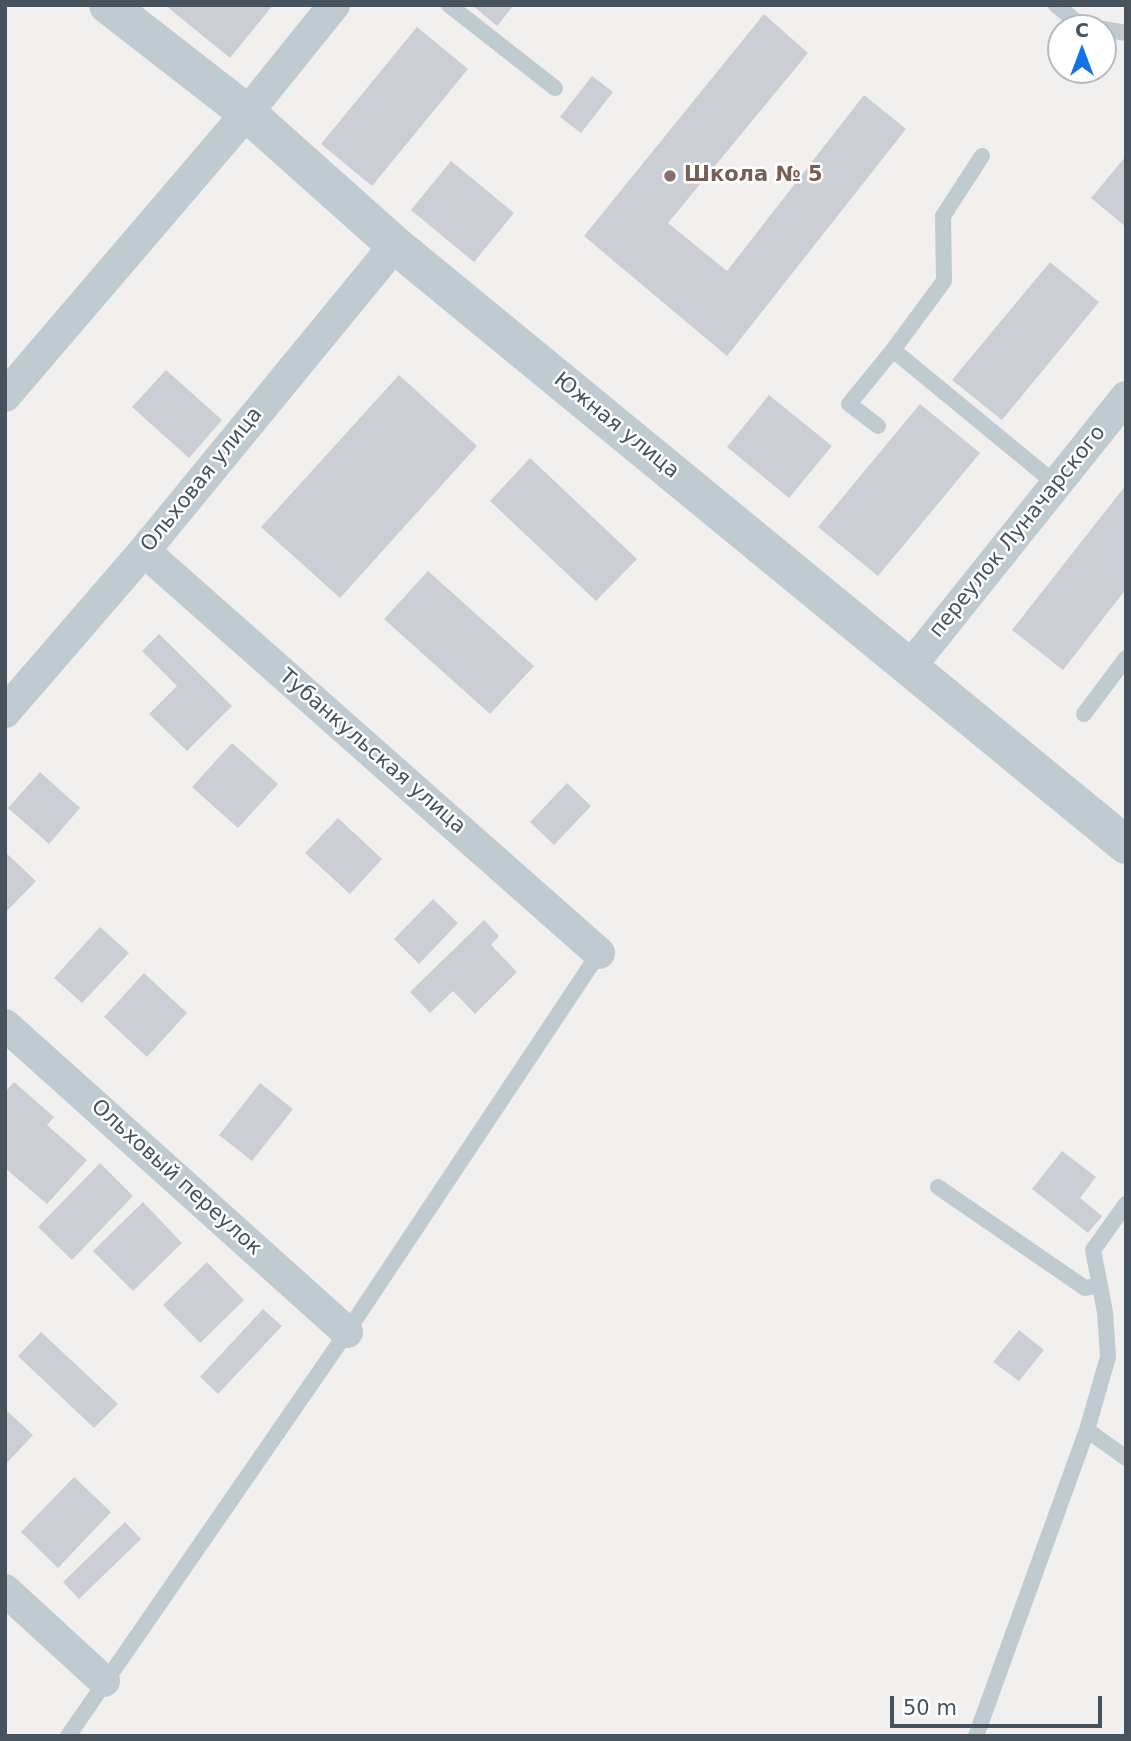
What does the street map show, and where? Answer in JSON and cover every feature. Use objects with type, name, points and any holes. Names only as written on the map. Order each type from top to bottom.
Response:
[{"type":"street","name":"Южная улица","points":[[108,5],[247,113],[395,245],[1126,845]]},
{"type":"street","points":[[5,396],[247,113],[334,5]]},
{"type":"street","name":"Ольховая улица","points":[[5,712],[144,551],[395,245]]},
{"type":"street","name":"переулок Луначарского","points":[[910,667],[1126,397]]},
{"type":"street","name":"Тубанкульская улица","points":[[144,551],[599,953]]},
{"type":"street","name":"Ольховый переулок","points":[[5,1025],[347,1332]]},
{"type":"street","points":[[5,1590],[104,1681]]},
{"type":"lane","points":[[449,5],[555,88]]},
{"type":"lane","points":[[878,426],[849,404],[944,281],[943,216],[982,156]]},
{"type":"lane","points":[[893,350],[1056,484]]},
{"type":"lane","points":[[1084,714],[1126,658]]},
{"type":"lane","points":[[68,1736],[347,1332],[599,953]]},
{"type":"lane","points":[[938,1187],[1085,1288],[1100,1285]]},
{"type":"lane","points":[[976,1736],[1087,1430],[1108,1357],[1093,1250],[1126,1204]]},
{"type":"lane","points":[[1087,1430],[1126,1458]]},
{"type":"building","points":[[165,5],[273,5],[230,58]]},
{"type":"building","points":[[472,5],[514,5],[497,26]]},
{"type":"building","name":"Школа № 5","points":[[764,14],[808,53],[668,223],[727,271],[864,95],[906,129],[727,356],[584,236]]},
{"type":"building","points":[[417,27],[468,69],[372,186],[321,144]]},
{"type":"building","points":[[592,76],[613,92],[581,133],[560,117]]},
{"type":"building","points":[[1126,156],[1126,227],[1091,198]]},
{"type":"building","points":[[451,161],[514,213],[474,262],[411,210]]},
{"type":"building","points":[[1050,262],[1099,302],[1002,420],[952,380]]},
{"type":"building","points":[[166,370],[222,420],[189,458],[132,407]]},
{"type":"building","points":[[399,375],[477,446],[340,598],[261,527]]},
{"type":"building","points":[[769,395],[832,446],[789,498],[727,447]]},
{"type":"building","points":[[920,404],[980,453],[878,576],[818,527]]},
{"type":"building","points":[[530,458],[637,559],[596,601],[490,501]]},
{"type":"building","points":[[1126,485],[1126,589],[1063,670],[1012,630]]},
{"type":"building","points":[[428,571],[534,666],[490,714],[384,619]]},
{"type":"building","points":[[159,634],[232,706],[187,751],[149,714],[177,686],[142,651]]},
{"type":"building","points":[[232,743],[278,784],[238,828],[192,787]]},
{"type":"building","points":[[40,772],[80,808],[49,844],[8,808]]},
{"type":"building","points":[[567,783],[591,806],[554,845],[530,822]]},
{"type":"building","points":[[338,818],[382,859],[350,894],[305,853]]},
{"type":"building","points":[[5,852],[36,881],[5,913]]},
{"type":"building","points":[[433,899],[458,923],[419,964],[394,939]]},
{"type":"building","points":[[484,920],[499,936],[491,945],[517,972],[475,1014],[453,991],[430,1013],[410,992]]},
{"type":"building","points":[[100,927],[129,953],[82,1003],[54,978]]},
{"type":"building","points":[[144,973],[187,1013],[147,1057],[104,1017]]},
{"type":"building","points":[[14,1082],[54,1117],[47,1125],[87,1160],[47,1204],[5,1168],[5,1092]]},
{"type":"building","points":[[260,1083],[293,1109],[252,1161],[219,1135]]},
{"type":"building","points":[[1062,1151],[1096,1177],[1080,1198],[1102,1216],[1088,1233],[1032,1189]]},
{"type":"building","points":[[100,1163],[133,1196],[72,1260],[38,1227]]},
{"type":"building","points":[[143,1202],[182,1243],[133,1291],[93,1251]]},
{"type":"building","points":[[207,1262],[244,1300],[200,1343],[163,1305]]},
{"type":"building","points":[[263,1309],[282,1326],[218,1394],[200,1377]]},
{"type":"building","points":[[1019,1330],[1044,1350],[1019,1381],[993,1362]]},
{"type":"building","points":[[41,1332],[118,1404],[94,1428],[18,1356]]},
{"type":"building","points":[[5,1409],[33,1435],[5,1465]]},
{"type":"building","points":[[74,1477],[111,1512],[58,1568],[21,1532]]},
{"type":"building","points":[[125,1522],[141,1539],[79,1599],[63,1582]]},
{"type":"place","name":"Школа № 5","points":[[670,176]]}]
